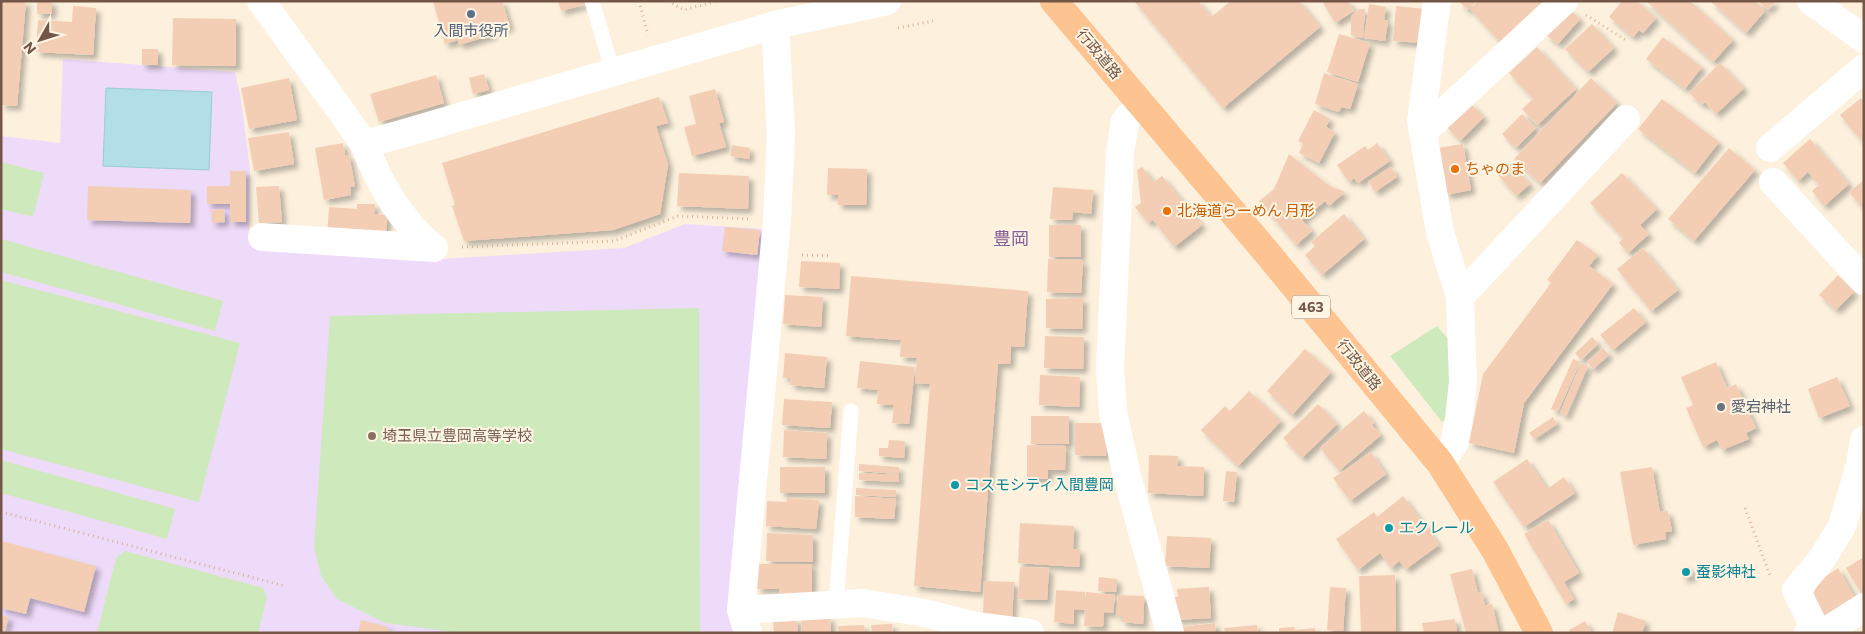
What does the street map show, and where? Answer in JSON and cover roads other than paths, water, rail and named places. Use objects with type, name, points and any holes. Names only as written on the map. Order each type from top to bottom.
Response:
[{"type":"highway","name":"行政道路","points":[[1054,1],[1268,254],[1440,463],[1495,550],[1539,633]]},
{"type":"street","points":[[261,1],[364,144],[373,167],[395,205],[419,236],[434,248],[262,237]]},
{"type":"street","points":[[364,144],[775,25],[888,1]]},
{"type":"street","points":[[1437,1],[1421,121],[1440,232],[1460,298],[1463,381],[1454,444],[1440,463]]},
{"type":"street","points":[[1423,132],[1564,1]]},
{"type":"street","points":[[1811,1],[1864,39]]},
{"type":"street","points":[[775,25],[781,134],[777,220],[745,621],[836,605],[863,603],[925,613],[976,626],[1030,633]]},
{"type":"street","points":[[1770,148],[1864,68]]},
{"type":"street","points":[[1141,104],[1125,121],[1120,153],[1110,369],[1113,412],[1164,632]]},
{"type":"street","points":[[1460,298],[1626,120]]},
{"type":"street","points":[[1773,182],[1864,281]]},
{"type":"street","points":[[1808,633],[1813,624],[1796,590],[1822,558],[1842,526],[1860,465],[1864,440]]},
{"type":"street","points":[[1823,633],[1864,607]]},
{"type":"lane","points":[[592,1],[613,72]]},
{"type":"lane","points":[[836,605],[851,411]]},
{"type":"water","points":[[106,88],[212,92],[209,170],[103,166]]},
{"type":"place","name":"入間市役所","points":[[471,14]]},
{"type":"place","name":"ちゃのま","points":[[1455,169]]},
{"type":"place","name":"北海道らーめん 月形","points":[[1167,211]]},
{"type":"place","name":"愛宕神社","points":[[1721,407]]},
{"type":"place","name":"埼玉県立豊岡高等学校","points":[[372,436]]},
{"type":"place","name":"コスモシティ入間豊岡","points":[[955,485]]},
{"type":"place","name":"エクレール","points":[[1389,528]]},
{"type":"place","name":"蚕影神社","points":[[1686,572]]},
{"type":"district","name":"豊岡","points":[[1011,239]]}]
